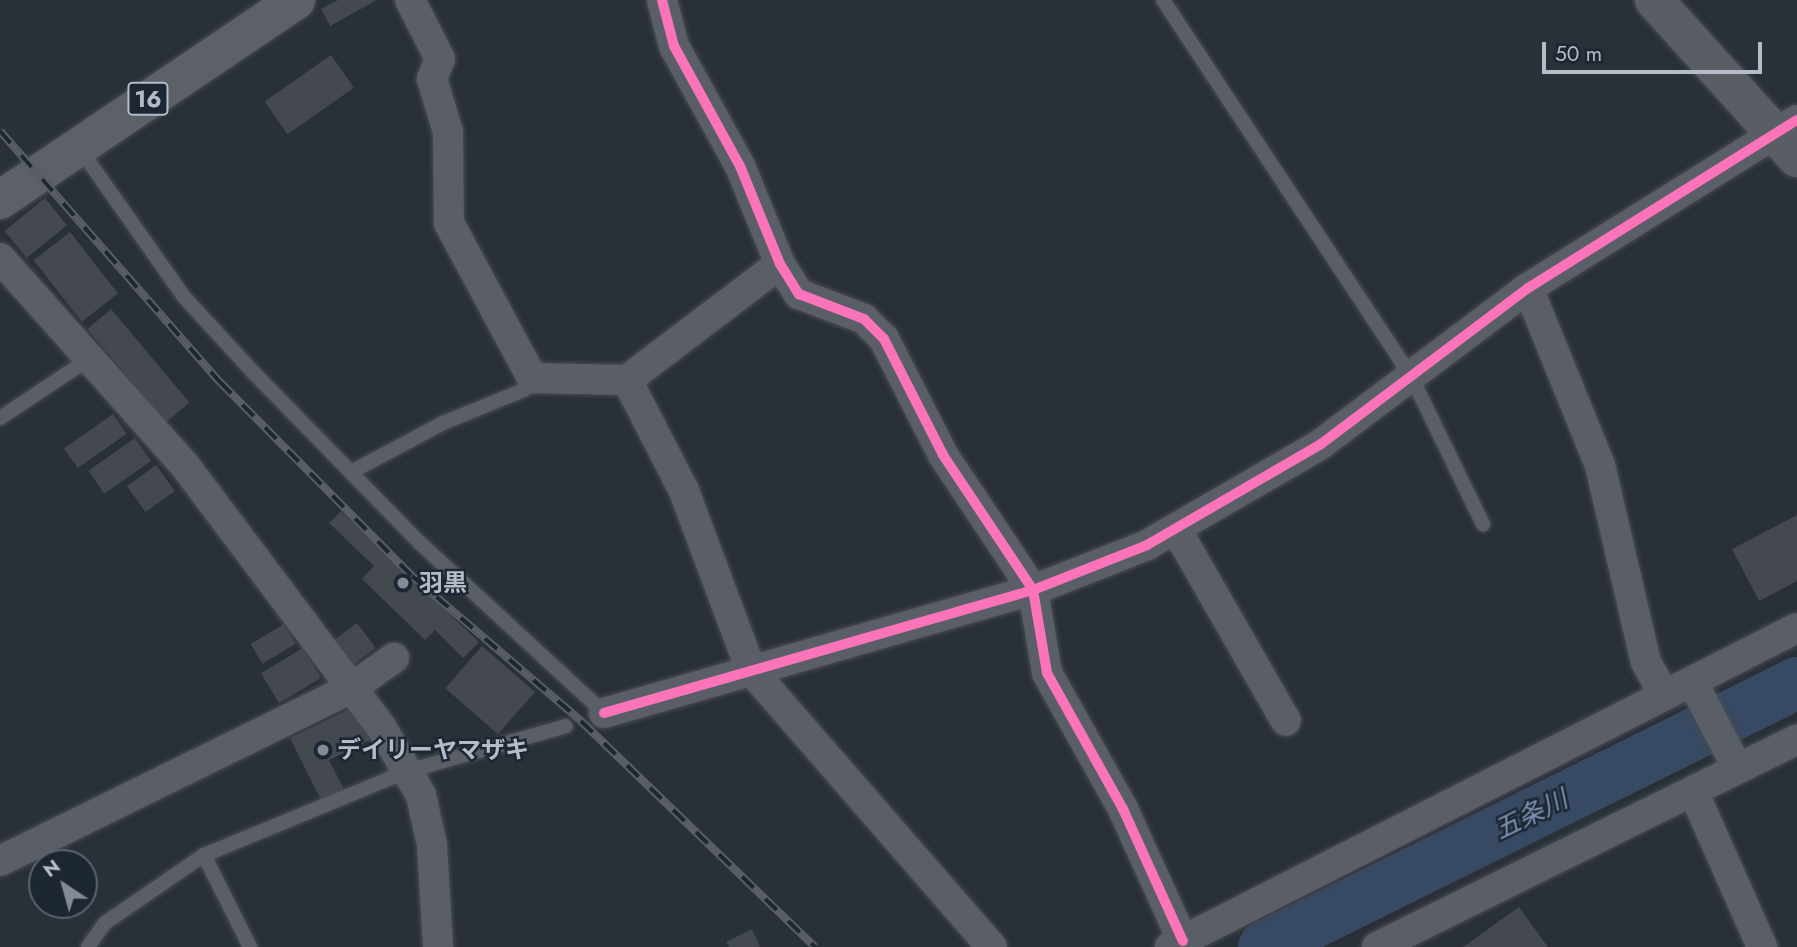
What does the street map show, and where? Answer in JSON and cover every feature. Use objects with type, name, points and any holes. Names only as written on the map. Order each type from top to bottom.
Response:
[{"type":"main road","name":"16","points":[[0,200],[80,149],[296,0]]},
{"type":"street","points":[[410,0],[440,59],[432,79],[448,132],[449,223],[532,378],[627,380],[780,264]]},
{"type":"street","points":[[662,0],[674,46],[740,166],[780,264],[799,295],[864,319],[884,339],[943,455],[1033,590],[1047,673],[1123,809],[1177,944],[1797,628]]},
{"type":"street","points":[[604,713],[1033,590],[1175,529],[1321,444],[1528,288],[1789,137],[1654,0]]},
{"type":"street","points":[[0,258],[186,467],[408,771],[432,845],[438,947]]},
{"type":"street","points":[[1528,288],[1600,465],[1646,662],[1664,695]]},
{"type":"street","points":[[627,380],[684,491],[751,670],[992,947]]},
{"type":"street","points":[[1175,529],[1286,721]]},
{"type":"street","points":[[0,861],[350,689],[394,658]]},
{"type":"street","points":[[1692,681],[1738,769]]},
{"type":"street","points":[[1377,947],[1797,739]]},
{"type":"street","points":[[1693,791],[1762,947]]},
{"type":"lane","points":[[1163,0],[1411,376],[1483,524]]},
{"type":"lane","points":[[80,149],[184,297],[351,472],[604,713]]},
{"type":"lane","points":[[0,418],[89,359]]},
{"type":"lane","points":[[351,472],[443,423],[524,390],[532,378]]},
{"type":"lane","points":[[88,947],[137,897],[204,855],[408,771],[566,726]]},
{"type":"lane","points":[[204,855],[250,947]]},
{"type":"building","points":[[338,0],[377,0],[330,26],[321,9]]},
{"type":"building","points":[[331,55],[354,88],[288,134],[265,101]]},
{"type":"building","points":[[45,198],[67,225],[27,258],[5,231]]},
{"type":"building","points":[[70,232],[118,293],[82,322],[34,260]]},
{"type":"building","points":[[111,309],[189,402],[166,422],[87,329]]},
{"type":"building","points":[[113,414],[127,434],[78,468],[64,448]]},
{"type":"building","points":[[135,438],[151,461],[104,494],[88,471]]},
{"type":"building","points":[[156,465],[175,491],[146,512],[127,486]]},
{"type":"building","points":[[341,511],[479,642],[463,658],[435,630],[425,640],[362,579],[374,566],[329,523]]},
{"type":"building","points":[[1797,515],[1797,581],[1759,601],[1732,549]]},
{"type":"building","points":[[357,623],[376,648],[350,667],[331,642]]},
{"type":"building","points":[[284,624],[296,644],[262,664],[251,644]]},
{"type":"building","points":[[482,646],[535,692],[498,734],[445,688]]},
{"type":"building","points":[[303,648],[321,678],[279,703],[261,673]]},
{"type":"building","name":"デイリーヤマザキ","points":[[354,707],[370,740],[329,760],[345,791],[322,802],[290,738]]},
{"type":"building","points":[[1519,907],[1548,947],[1463,947]]},
{"type":"building","points":[[752,929],[760,947],[729,947],[726,942]]},
{"type":"waterway","name":"五条川","points":[[1264,947],[1797,683]]},
{"type":"railway","points":[[0,131],[220,382],[412,576],[581,721],[815,947]]},
{"type":"cycle path","points":[[662,0],[674,46],[740,166],[780,264],[799,294],[864,319],[884,339],[943,455],[1033,590],[1047,673],[1123,809],[1183,941]]},
{"type":"cycle path","points":[[604,713],[1033,590],[1147,545],[1321,444],[1528,288],[1797,120]]},
{"type":"place","name":"羽黒","points":[[403,583]]},
{"type":"place","name":"デイリーヤマザキ","points":[[323,750]]}]
